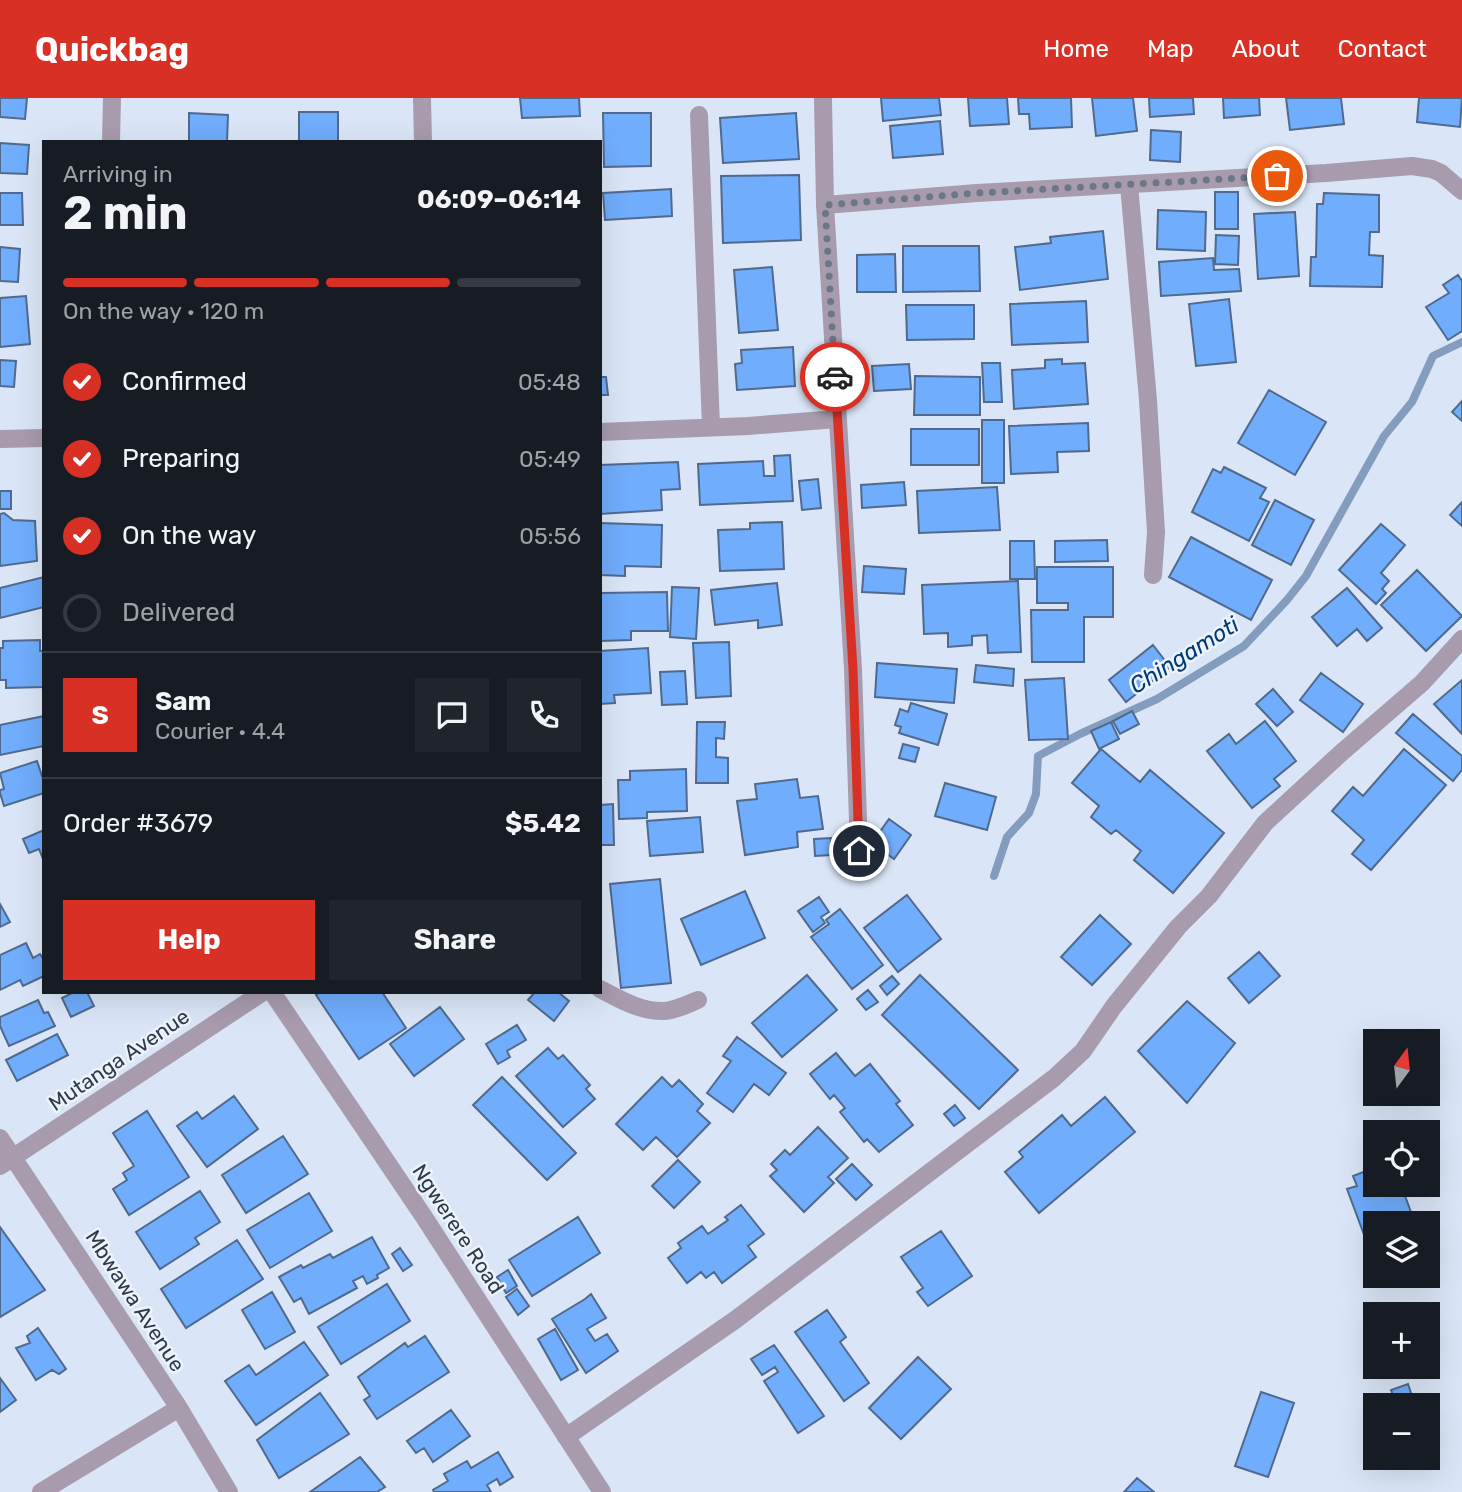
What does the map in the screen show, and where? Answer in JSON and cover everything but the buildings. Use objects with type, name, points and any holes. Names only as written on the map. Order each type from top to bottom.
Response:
[{"type":"street","points":[[111,140],[112,98]]},
{"type":"street","points":[[422,98],[423,140]]},
{"type":"street","points":[[823,98],[825,205],[853,669],[859,851]]},
{"type":"street","points":[[699,115],[711,428]]},
{"type":"street","points":[[825,205],[1412,166],[1441,173],[1462,191]]},
{"type":"street","points":[[1129,185],[1156,519],[1153,575]]},
{"type":"street","points":[[602,432],[837,419]]},
{"type":"street","points":[[0,439],[42,438]]},
{"type":"street","points":[[566,1437],[735,1320],[1054,1078],[1083,1051],[1114,1006],[1178,927],[1209,896],[1265,822],[1422,683],[1462,639]]},
{"type":"street","points":[[602,990],[633,1006],[651,1010],[668,1011],[698,1000]]},
{"type":"street","name":"Mutanga Avenue","points":[[7,1162],[260,994]]},
{"type":"street","name":"Ngwerere Road","points":[[273,994],[424,1217],[602,1492]]},
{"type":"street","name":"Mbwawa Avenue","points":[[0,1138],[7,1162],[179,1408],[229,1492]]},
{"type":"street","points":[[41,1492],[179,1408]]},
{"type":"waterway","name":"Chingamoti","points":[[994,876],[1007,837],[1029,813],[1036,794],[1038,756],[1157,699],[1244,646],[1306,576],[1384,436],[1412,402],[1433,356],[1462,342]]},
{"type":"way so far","points":[[835,377],[825,205],[977,193],[1277,176]]},
{"type":"route","points":[[835,377],[853,669],[859,851]]}]
